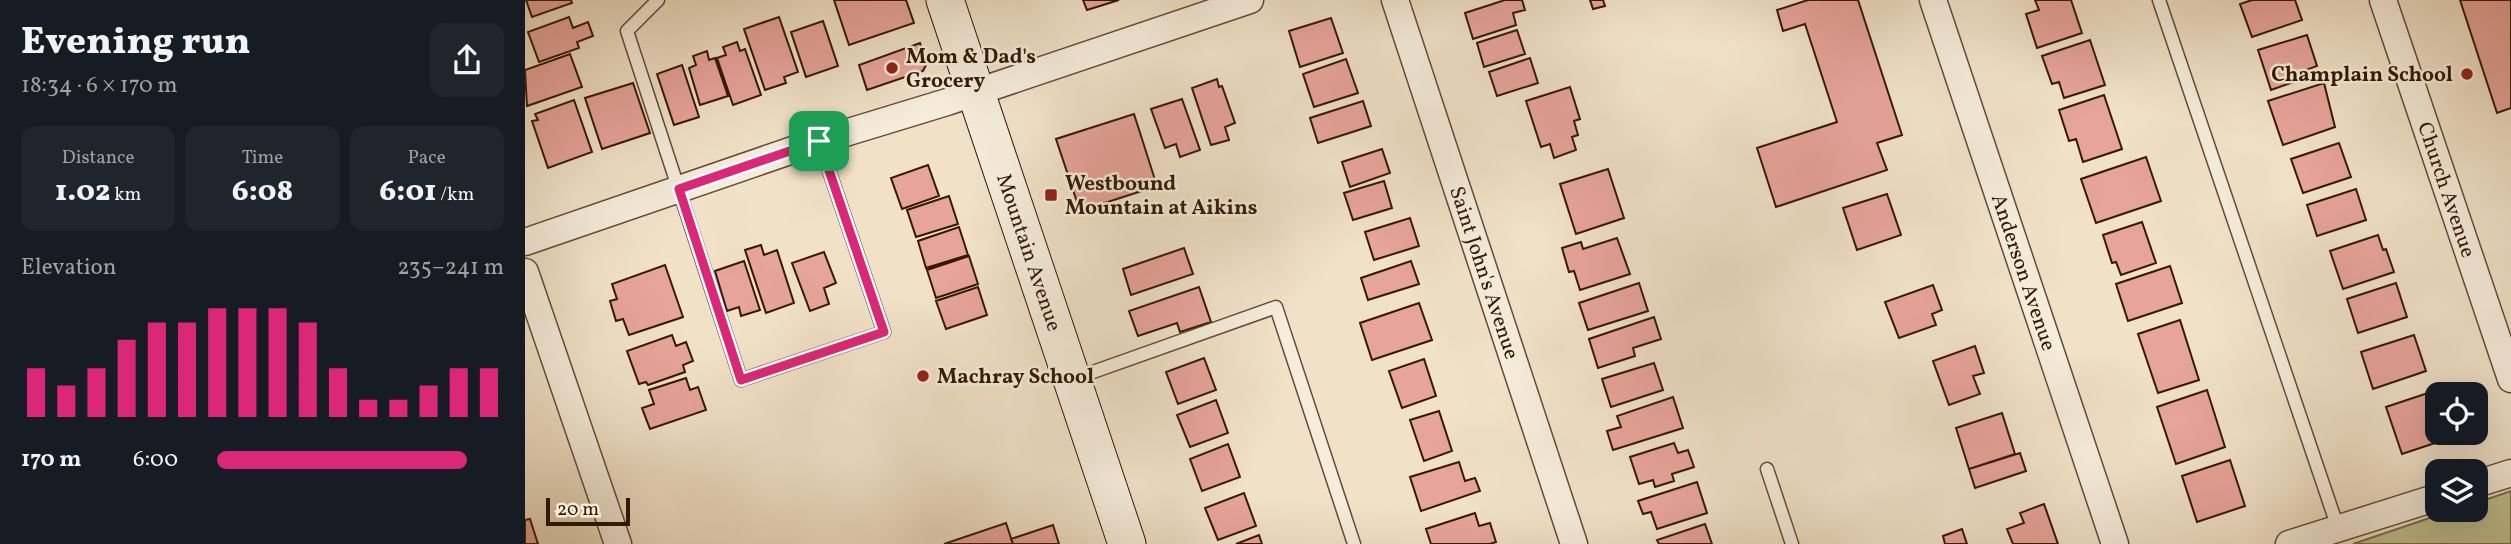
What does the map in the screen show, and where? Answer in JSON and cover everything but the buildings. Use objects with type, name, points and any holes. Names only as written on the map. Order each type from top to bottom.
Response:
[{"type":"main road","name":"Mountain Avenue","points":[[945,0],[1127,544]]},
{"type":"street","points":[[525,242],[819,141],[947,102],[1249,0]]},
{"type":"street","name":"Saint John's Avenue","points":[[1395,0],[1574,544]]},
{"type":"street","name":"Anderson Avenue","points":[[1933,0],[2115,544]]},
{"type":"street","name":"Church Avenue","points":[[2383,0],[2511,379]]},
{"type":"street","points":[[525,272],[618,544]]},
{"type":"street","points":[[2488,480],[2511,473]]},
{"type":"street","points":[[2289,544],[2425,501]]},
{"type":"lane","points":[[657,0],[627,31],[741,380],[884,332],[819,141]]},
{"type":"lane","points":[[2159,0],[2338,528]]},
{"type":"lane","points":[[1072,380],[1276,307],[1354,544]]},
{"type":"lane","points":[[1767,469],[1792,544]]},
{"type":"green space","points":[[2511,491],[2511,544],[2353,544],[2425,520],[2425,522],[2488,522],[2488,499]]},
{"type":"place","name":"Mom & Dad's Grocery","points":[[892,68]]},
{"type":"place","name":"Champlain School","points":[[2467,74]]},
{"type":"place","name":"Westbound Mountain at Aikins","points":[[1051,195]]},
{"type":"place","name":"Machray School","points":[[923,376]]},
{"type":"route","points":[[819,141],[884,332],[741,380],[679,189],[819,141]]}]
